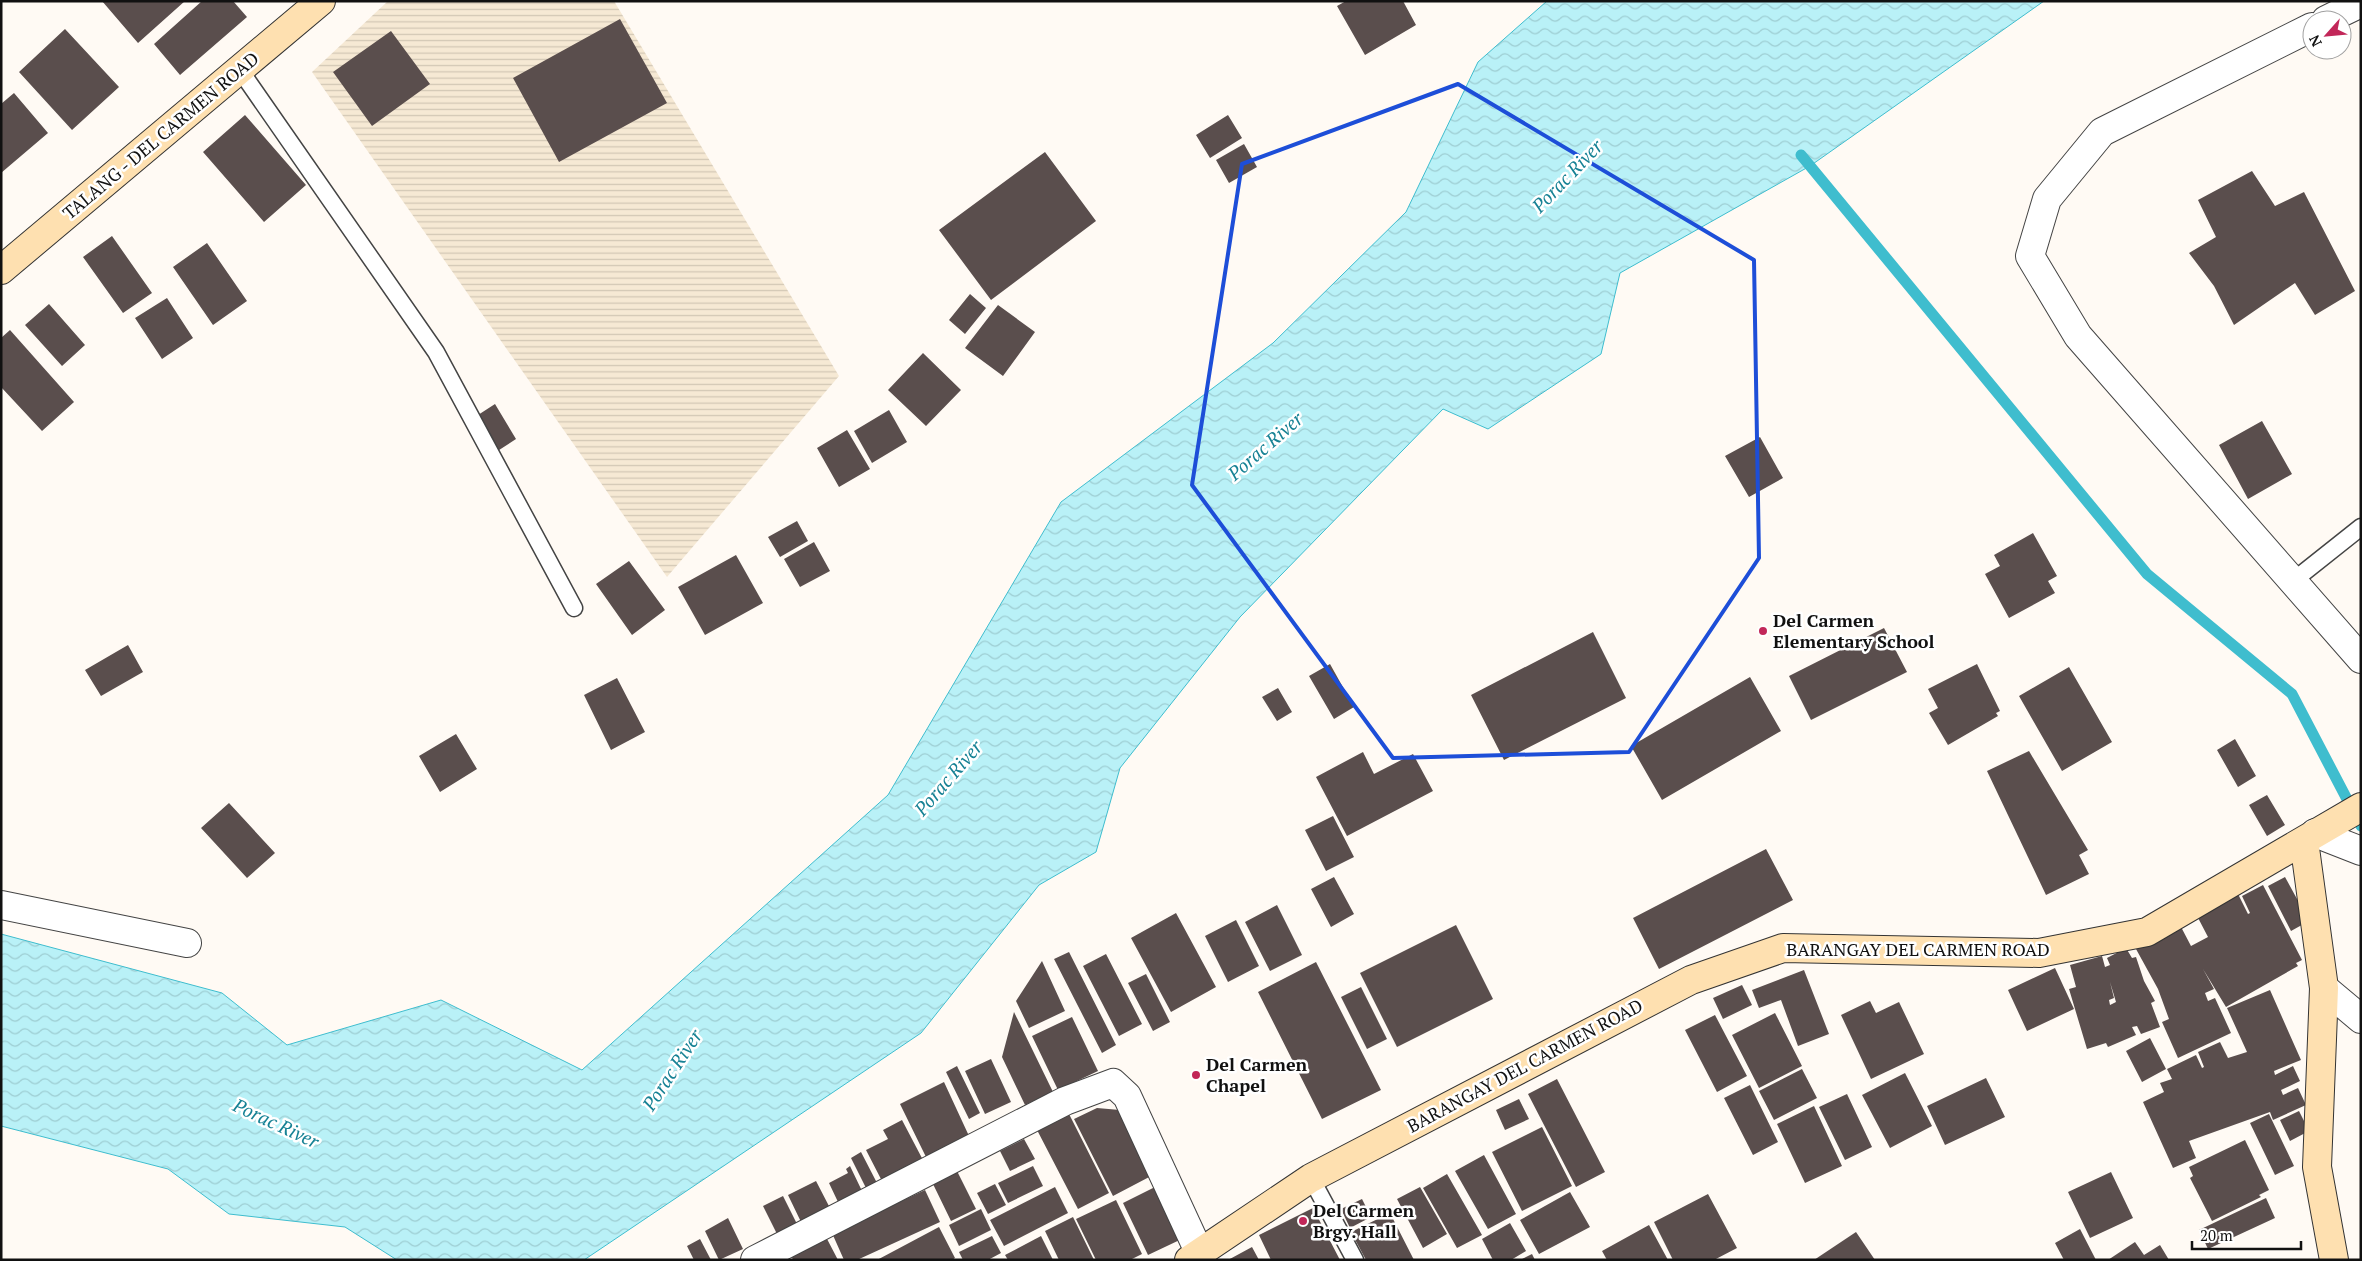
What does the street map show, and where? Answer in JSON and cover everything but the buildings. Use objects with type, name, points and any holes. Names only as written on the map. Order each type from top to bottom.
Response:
[{"type":"street","name":"TALANG - DEL CARMEN ROAD","points":[[1,270],[322,1]]},
{"type":"street","points":[[2345,10],[2361,2]]},
{"type":"street","points":[[2302,32],[2102,132],[2047,199],[2030,256],[2078,336],[2361,659]]},
{"type":"street","name":"BARANGAY DEL CARMEN ROAD","points":[[1194,1257],[1311,1178],[1691,980],[1783,948],[2039,953],[2147,932],[2361,807]]},
{"type":"street","points":[[2334,1260],[2317,1167],[2324,988],[2316,833],[2360,850]]},
{"type":"street","points":[[1,905],[187,943]]},
{"type":"street","points":[[2324,988],[2361,1019]]},
{"type":"street","points":[[766,1257],[1065,1101],[1112,1083],[1127,1096],[1194,1257]]},
{"type":"lane","points":[[240,70],[436,352],[574,608]]},
{"type":"lane","points":[[2292,581],[2361,527]]},
{"type":"lane","points":[[1311,1178],[1355,1260]]},
{"type":"highlighted area","points":[[1458,84],[1754,260],[1759,558],[1629,752],[1393,758],[1192,485],[1242,164]]},
{"type":"shaded area","points":[[388,1],[614,1],[839,376],[667,577],[312,72]]},
{"type":"water","name":"Porac River","points":[[1547,1],[2044,1],[1810,166],[1620,273],[1601,354],[1488,429],[1443,409],[1240,617],[1120,768],[1096,852],[1039,885],[921,1033],[584,1260],[397,1260],[345,1227],[229,1214],[168,1169],[1,1126],[1,934],[222,993],[287,1045],[441,1000],[582,1070],[888,795],[1061,502],[1273,343],[1406,212],[1478,62]]},
{"type":"waterway","points":[[1801,155],[2147,574],[2292,694],[2361,826]]},
{"type":"place","name":"Del Carmen Elementary School","points":[[1763,631]]},
{"type":"place","name":"Del Carmen Chapel","points":[[1196,1075]]},
{"type":"place","name":"Del Carmen Brgy. Hall","points":[[1303,1221]]}]
